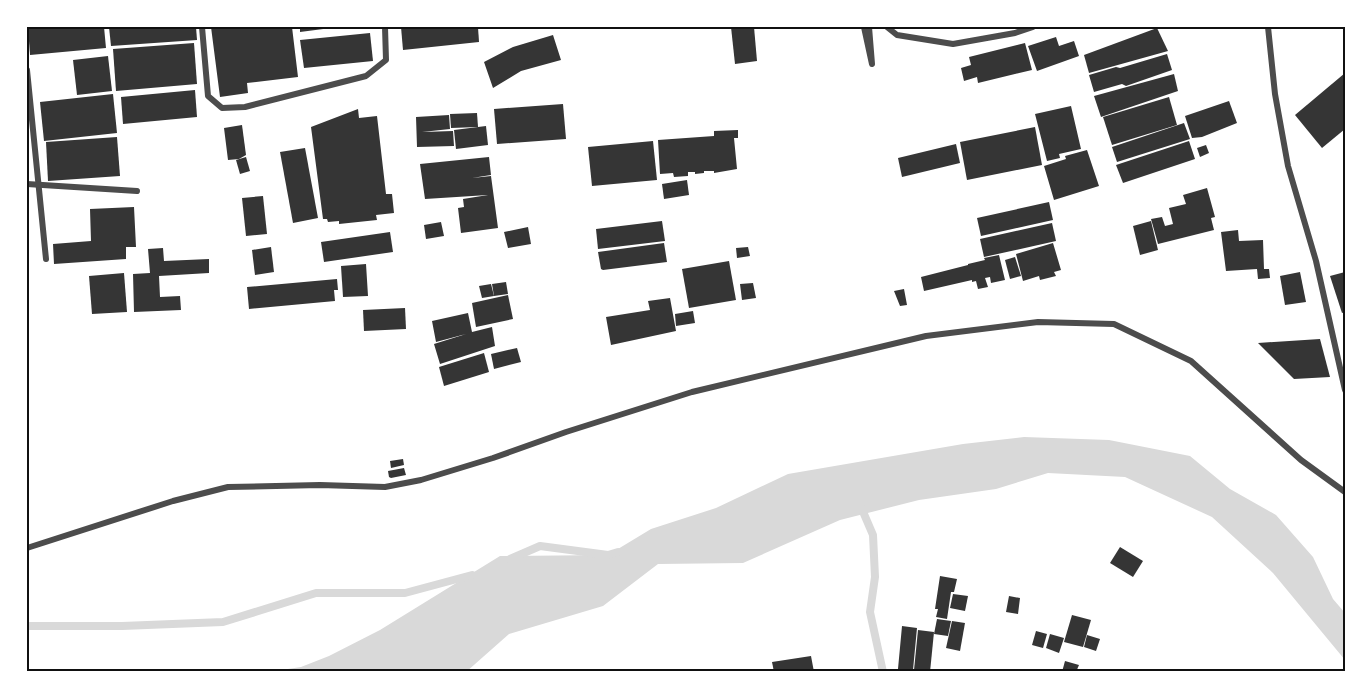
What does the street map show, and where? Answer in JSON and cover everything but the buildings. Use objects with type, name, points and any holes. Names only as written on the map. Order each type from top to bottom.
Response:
[{"type":"street","points":[[202,27],[208,96],[222,108],[245,107],[366,76],[386,60],[385,27]]},
{"type":"street","points":[[864,27],[872,64],[869,27]]},
{"type":"street","points":[[887,27],[897,35],[953,44],[1015,33],[1033,27]]},
{"type":"street","points":[[1268,27],[1275,94],[1288,166],[1316,261],[1345,390]]},
{"type":"street","points":[[27,70],[46,259]]},
{"type":"street","points":[[27,184],[137,191]]},
{"type":"street","points":[[27,548],[162,504],[228,487],[320,485],[385,487],[421,480],[692,392],[926,336],[1038,322],[1114,324],[1191,360],[1301,460],[1345,492]]},
{"type":"shaded area","points":[[1024,437],[1109,440],[1190,456],[1230,489],[1276,515],[1313,557],[1333,599],[1345,613],[1345,660],[1273,573],[1212,517],[1125,477],[1048,473],[996,489],[919,500],[840,520],[743,563],[658,564],[603,606],[509,634],[466,672],[268,672],[301,667],[329,656],[380,630],[500,556],[608,555],[651,529],[716,508],[788,474],[963,444]]},
{"type":"waterway","points":[[861,507],[873,535],[875,577],[870,612],[883,672]]},
{"type":"waterway","points":[[510,559],[540,546],[608,555],[618,552]]},
{"type":"waterway","points":[[27,626],[122,626],[223,622],[316,593],[405,593],[472,575]]}]
